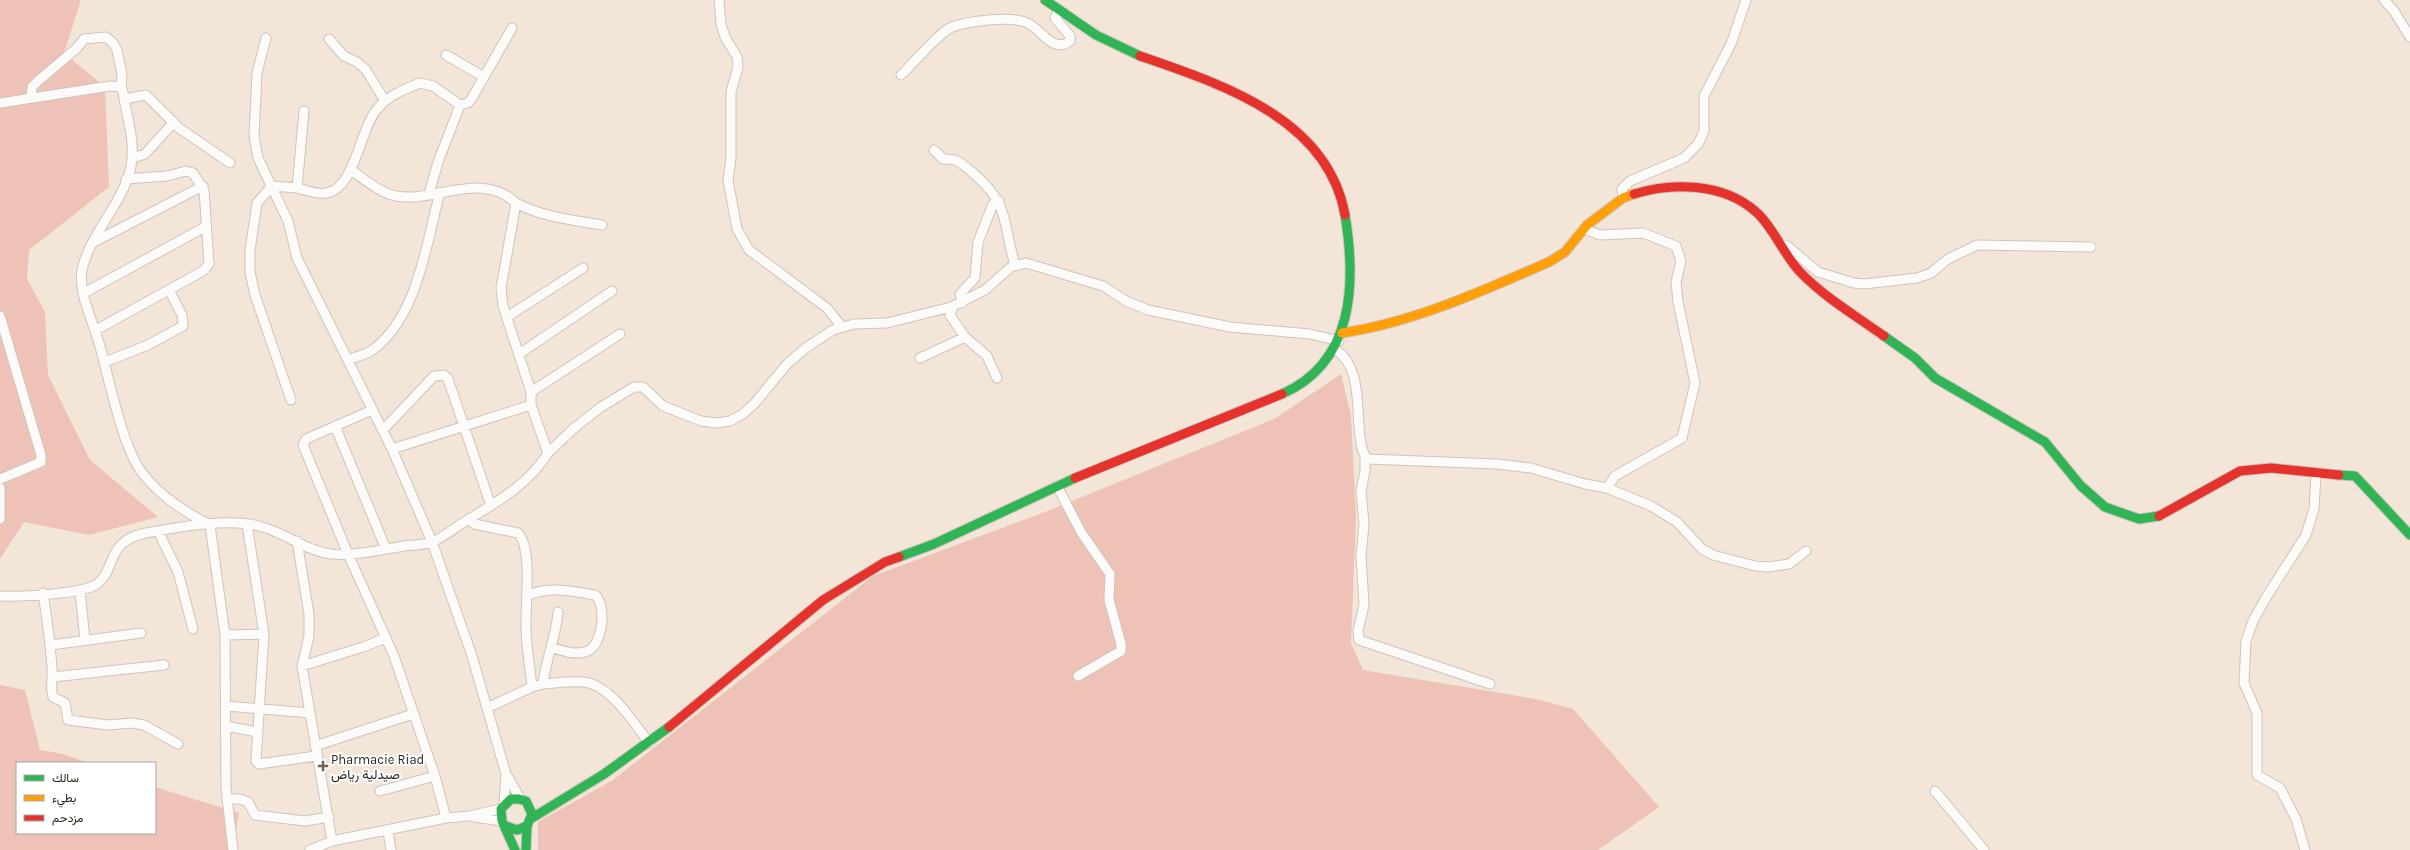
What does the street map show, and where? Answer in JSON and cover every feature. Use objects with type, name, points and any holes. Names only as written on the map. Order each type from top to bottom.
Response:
[{"type":"street","points":[[719,0],[725,37],[737,57],[738,62],[736,76],[730,92],[731,158],[728,180],[731,206],[737,229],[749,250],[827,308],[842,327]]},
{"type":"street","points":[[1045,0],[1111,44],[1144,58],[1182,69],[1243,96],[1273,114],[1302,138],[1317,155],[1338,190],[1346,223],[1350,283],[1339,341],[1353,373],[1360,438],[1365,456],[1365,471],[1361,491],[1364,605],[1358,630],[1359,640],[1490,684]]},
{"type":"street","points":[[1623,198],[1622,189],[1630,181],[1684,158],[1698,144],[1704,131],[1704,96],[1731,44],[1746,0]]},
{"type":"street","points":[[2384,0],[2394,10],[2410,37]]},
{"type":"street","points":[[902,75],[944,33],[958,26],[1007,19],[1025,22],[1053,44],[1059,46],[1065,44],[1070,41],[1070,36],[1055,18],[1059,10]]},
{"type":"street","points":[[272,186],[328,193],[338,186],[351,170],[368,124],[377,108],[385,101],[420,83],[427,83],[460,105],[468,103],[512,28]]},
{"type":"street","points":[[31,98],[32,87],[77,48],[84,40],[91,37],[106,37],[113,43],[122,74],[121,87],[132,141],[132,158],[126,179],[92,243],[82,269],[84,293],[96,330],[128,446],[142,474],[181,510],[210,525]]},
{"type":"street","points":[[266,38],[257,73],[254,136],[258,158],[288,221],[297,258],[383,430],[432,542],[472,656],[506,774],[522,799],[531,807],[526,850]]},
{"type":"street","points":[[329,39],[344,56],[357,62],[366,70],[385,101]]},
{"type":"street","points":[[446,55],[484,77]]},
{"type":"street","points":[[0,103],[57,93],[110,86],[121,87]]},
{"type":"street","points":[[124,99],[146,95],[174,122],[230,163]]},
{"type":"street","points":[[429,194],[438,162],[460,105]]},
{"type":"street","points":[[297,188],[304,111]]},
{"type":"street","points":[[132,158],[145,154],[174,122]]},
{"type":"street","points":[[934,150],[943,159],[952,158],[959,162],[990,187],[999,201],[1005,218],[1016,265]]},
{"type":"street","points":[[351,170],[394,196],[429,194],[476,188],[493,190],[508,196],[516,203],[535,213],[550,217],[602,225]]},
{"type":"street","points":[[96,330],[207,268],[210,260],[205,227],[203,186],[190,171],[168,176],[126,179]]},
{"type":"street","points":[[92,243],[203,186]]},
{"type":"street","points":[[272,186],[257,203],[251,243],[250,272],[255,295],[291,400]]},
{"type":"street","points":[[469,816],[504,823],[517,830],[560,800],[604,774],[650,743],[823,600],[885,562],[934,544],[1057,486],[1284,393],[1307,378],[1339,341],[1362,330],[1445,307],[1520,276],[1565,252],[1584,229],[1604,210],[1623,198],[1650,189],[1675,187],[1723,192],[1746,203],[1756,211],[1772,231],[1799,271],[1818,289],[1889,339],[1949,388],[2046,442],[2081,486],[2105,507],[2117,513],[2139,519],[2158,516],[2240,471],[2248,469],[2271,468],[2316,474],[2355,476],[2410,535]]},
{"type":"street","points":[[348,360],[370,352],[384,339],[406,311],[414,293],[440,192]]},
{"type":"street","points":[[962,303],[960,294],[975,278],[978,242],[993,204],[999,201]]},
{"type":"street","points":[[516,203],[501,288],[507,317],[531,392],[531,405],[548,453]]},
{"type":"street","points":[[84,293],[205,227]]},
{"type":"street","points":[[1584,229],[1600,234],[1643,233],[1676,246],[1681,261],[1676,282],[1678,302],[1695,378],[1682,438],[1615,476],[1607,488]]},
{"type":"street","points":[[1772,231],[1813,269],[1825,275],[1854,283],[1917,278],[1931,273],[1948,259],[1977,245],[2091,247]]},
{"type":"street","points":[[0,596],[80,590],[96,585],[102,580],[115,550],[132,538],[158,532],[210,525],[247,524],[278,532],[330,554],[348,554],[432,542],[491,506],[526,481],[548,453],[573,429],[601,407],[634,387],[642,387],[663,406],[701,422],[717,423],[730,421],[743,414],[754,404],[788,364],[802,351],[834,330],[842,327],[887,322],[953,307],[985,290],[1016,265],[1033,264],[1103,286],[1126,301],[1148,310],[1230,327],[1310,334],[1339,341]]},
{"type":"street","points":[[507,317],[583,268]]},
{"type":"street","points":[[104,362],[148,345],[183,326],[182,315],[169,290]]},
{"type":"street","points":[[519,354],[612,291]]},
{"type":"street","points":[[953,307],[950,315],[965,337],[987,356],[997,378]]},
{"type":"street","points":[[0,316],[3,342],[41,456],[41,462],[0,479]]},
{"type":"street","points":[[531,392],[620,334]]},
{"type":"street","points":[[920,358],[965,337]]},
{"type":"street","points":[[383,430],[434,376],[440,374],[448,379],[463,428],[491,506]]},
{"type":"street","points":[[392,449],[463,428],[531,405]]},
{"type":"street","points":[[372,410],[306,439],[303,445],[348,554],[386,638],[434,776],[446,818]]},
{"type":"street","points":[[336,426],[386,549]]},
{"type":"street","points":[[1365,456],[1373,460],[1511,465],[1607,488],[1666,514],[1684,528],[1705,552],[1755,566],[1768,567],[1789,564],[1806,552]]},
{"type":"street","points":[[2305,850],[2296,819],[2280,788],[2257,774],[2257,713],[2247,693],[2243,669],[2246,640],[2253,621],[2267,596],[2299,549],[2310,525],[2316,474]]},
{"type":"street","points":[[1057,486],[1081,532],[1110,574],[1109,600],[1122,644],[1121,651],[1115,656],[1078,676]]},
{"type":"street","points":[[0,488],[0,519]]},
{"type":"street","points":[[471,518],[474,524],[518,533],[525,543],[528,595],[526,626],[532,687]]},
{"type":"street","points":[[247,524],[264,634],[258,709],[256,761],[258,764],[316,756]]},
{"type":"street","points":[[210,525],[225,635],[227,799],[233,850]]},
{"type":"street","points":[[158,532],[176,567],[193,629]]},
{"type":"street","points":[[297,541],[309,614],[309,636],[302,666],[316,756],[332,841]]},
{"type":"street","points":[[528,595],[538,591],[562,589],[595,595],[599,598],[603,616],[595,645],[589,650],[575,653],[551,647]]},
{"type":"street","points":[[80,590],[85,640]]},
{"type":"street","points":[[43,593],[51,644],[53,677],[52,698],[65,703],[68,720],[108,725],[132,723],[144,725],[178,744]]},
{"type":"street","points":[[543,684],[551,647],[557,634],[558,612]]},
{"type":"street","points":[[51,644],[141,633]]},
{"type":"street","points":[[225,635],[264,634]]},
{"type":"street","points":[[302,666],[363,648],[386,638]]},
{"type":"street","points":[[53,677],[164,665]]},
{"type":"street","points":[[487,708],[532,687],[543,684],[583,682],[600,688],[619,704],[650,743]]},
{"type":"street","points":[[226,706],[310,713]]},
{"type":"street","points":[[315,746],[413,714]]},
{"type":"street","points":[[226,726],[257,732]]},
{"type":"street","points":[[506,774],[502,807],[504,823],[515,850]]},
{"type":"street","points":[[380,791],[434,776]]},
{"type":"street","points":[[1935,790],[1984,850]]},
{"type":"street","points":[[227,799],[240,799],[248,802],[255,814],[305,821],[328,817]]},
{"type":"street","points":[[310,850],[332,841],[388,831],[446,818],[469,816],[502,807],[511,799],[539,801],[560,800]]},
{"type":"street","points":[[388,831],[391,850]]},
{"type":"shaded area","points":[[0,0],[81,0],[64,53],[105,87],[109,187],[29,250],[27,279],[45,312],[48,375],[90,460],[158,517],[89,535],[24,522],[0,559]]},
{"type":"shaded area","points":[[1341,374],[1351,416],[1356,516],[1351,643],[1363,670],[1536,699],[1573,709],[1659,807],[1598,850],[538,850],[538,822],[613,780],[873,576],[1045,512],[1276,418]]},
{"type":"shaded area","points":[[0,685],[25,690],[40,750],[63,754],[86,762],[16,762],[16,834],[156,834],[156,787],[239,813],[232,850],[0,850]]},
{"type":"traffic: fast","points":[[1045,0],[1096,35],[1140,56]]},
{"type":"traffic: fast","points":[[1282,394],[1306,380],[1324,362],[1337,341],[1345,318],[1349,293],[1350,267],[1345,215]]},
{"type":"traffic: fast","points":[[1884,336],[1915,358],[1935,378],[2045,442],[2081,486],[2105,507],[2139,519],[2159,516]]},
{"type":"traffic: fast","points":[[2339,475],[2355,476],[2410,535]]},
{"type":"traffic: fast","points":[[899,557],[934,544],[1075,478]]},
{"type":"traffic: fast","points":[[532,818],[604,774],[669,727]]},
{"type":"traffic: fast","points":[[506,826],[517,830],[527,826],[532,814],[526,801],[511,799],[501,809],[502,821],[515,850]]},
{"type":"traffic: fast","points":[[526,850],[527,826]]},
{"type":"traffic: slow","points":[[1342,333],[1369,328],[1422,313],[1473,294],[1549,262],[1565,252],[1587,225],[1623,198],[1634,194]]},
{"type":"traffic: jam","points":[[1140,56],[1204,79],[1236,93],[1266,110],[1294,129],[1317,153],[1335,181],[1345,215]]},
{"type":"traffic: jam","points":[[1634,194],[1664,188],[1697,188],[1713,190],[1742,202],[1755,211],[1767,224],[1794,265],[1809,281],[1840,306],[1884,336]]},
{"type":"traffic: jam","points":[[1075,478],[1282,394]]},
{"type":"traffic: jam","points":[[2159,516],[2240,471],[2271,468],[2339,475]]},
{"type":"traffic: jam","points":[[669,727],[823,600],[885,562],[899,557]]},
{"type":"place","name":"Pharmacie Riad صيدلية رياض","points":[[323,766]]}]
